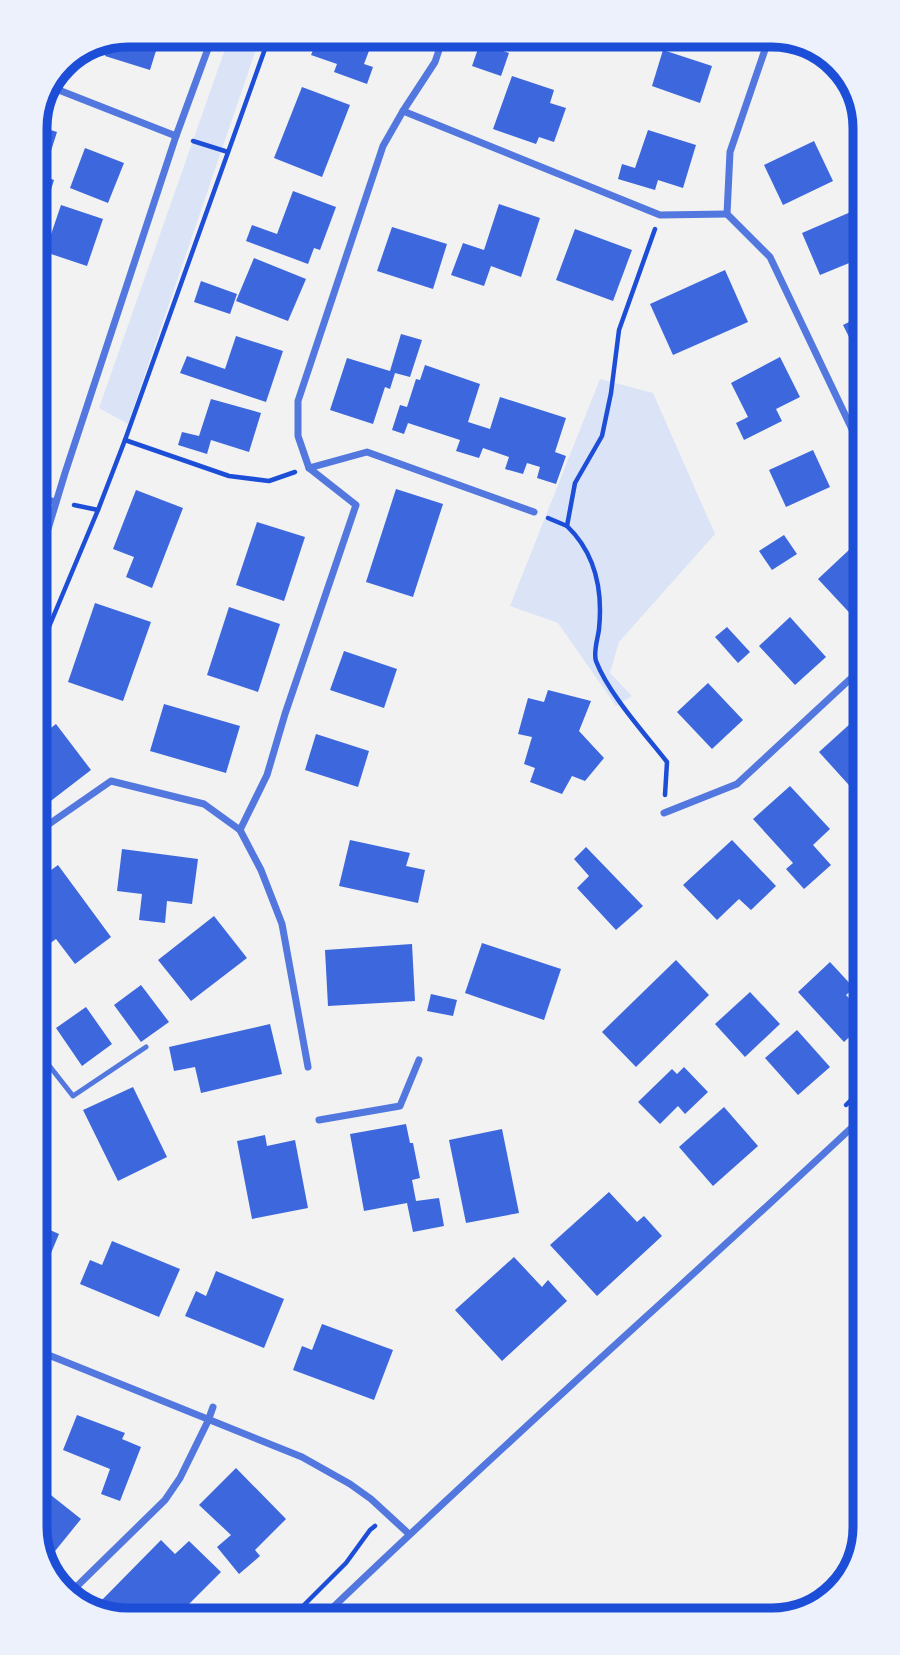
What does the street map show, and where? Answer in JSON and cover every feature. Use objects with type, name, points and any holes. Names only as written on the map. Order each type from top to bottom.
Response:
[{"type":"street","points":[[47,532],[176,136],[209,47]]},
{"type":"street","points":[[240,830],[267,775],[356,505],[309,468],[298,436],[298,401],[383,146],[435,62],[440,47]]},
{"type":"street","points":[[727,214],[730,152],[767,47]]},
{"type":"street","points":[[58,90],[176,136]]},
{"type":"street","points":[[403,111],[660,215],[727,214],[770,257],[853,431]]},
{"type":"street","points":[[309,468],[367,452],[534,512]]},
{"type":"street","points":[[47,500],[56,502]]},
{"type":"street","points":[[664,813],[737,784],[853,676]]},
{"type":"street","points":[[47,825],[111,781],[204,804],[240,830],[261,870],[282,924],[309,1067]]},
{"type":"street","points":[[319,1120],[400,1105],[419,1060]]},
{"type":"street","points":[[332,1608],[555,1398],[853,1126]]},
{"type":"street","points":[[47,1355],[302,1457],[371,1499],[409,1534]]},
{"type":"street","points":[[75,1588],[165,1500],[180,1478],[213,1407]]},
{"type":"lane","points":[[47,1063],[72,1096],[146,1047]]},
{"type":"path","points":[[47,631],[125,440],[266,47]]},
{"type":"path","points":[[176,136],[228,152]]},
{"type":"path","points":[[660,215],[619,330],[611,393],[601,436],[575,482],[567,526],[580,539],[592,560],[601,593],[595,658],[608,683],[667,762],[664,813]]},
{"type":"path","points":[[125,440],[229,476],[269,481],[309,468]]},
{"type":"path","points":[[301,1608],[346,1563],[370,1530],[388,1516]]},
{"type":"shaded area","points":[[226,47],[257,47],[128,424],[99,408]]},
{"type":"shaded area","points":[[600,379],[653,393],[715,534],[619,642],[610,673],[632,696],[616,706],[558,623],[510,606]]},
{"type":"building","points":[[157,47],[150,70],[105,56],[107,50],[112,49]]},
{"type":"building","points":[[314,47],[370,47],[364,64],[373,67],[367,84],[334,72],[337,64],[311,55]]},
{"type":"building","points":[[479,47],[492,47],[509,53],[501,76],[472,66]]},
{"type":"building","points":[[663,50],[712,66],[700,103],[652,86]]},
{"type":"building","points":[[512,76],[554,90],[550,103],[566,108],[554,142],[539,137],[536,144],[493,129]]},
{"type":"building","points":[[302,87],[350,105],[322,177],[274,158]]},
{"type":"building","points":[[47,129],[57,132],[47,163]]},
{"type":"building","points":[[648,130],[696,145],[683,188],[658,180],[655,190],[618,179],[622,164],[635,168]]},
{"type":"building","points":[[814,141],[833,181],[783,205],[764,165]]},
{"type":"building","points":[[85,148],[124,163],[108,203],[70,188]]},
{"type":"building","points":[[47,177],[54,180],[47,203]]},
{"type":"building","points":[[293,191],[336,207],[320,250],[314,248],[308,264],[246,241],[252,225],[277,234]]},
{"type":"building","points":[[499,204],[540,218],[521,277],[491,266],[484,286],[451,275],[463,243],[484,250]]},
{"type":"building","points":[[61,205],[103,219],[87,266],[47,253]]},
{"type":"building","points":[[853,211],[853,261],[820,275],[802,233]]},
{"type":"building","points":[[392,227],[447,244],[433,289],[377,271]]},
{"type":"building","points":[[575,229],[632,250],[613,301],[556,280]]},
{"type":"building","points":[[254,258],[306,279],[288,321],[236,301]]},
{"type":"building","points":[[725,270],[748,322],[673,355],[650,304]]},
{"type":"building","points":[[201,281],[237,294],[230,314],[194,302]]},
{"type":"building","points":[[853,320],[853,345],[843,325]]},
{"type":"building","points":[[401,334],[422,340],[410,377],[395,373],[390,389],[385,387],[373,424],[330,410],[347,358],[390,371]]},
{"type":"building","points":[[236,336],[283,351],[266,402],[180,373],[187,356],[225,369]]},
{"type":"building","points":[[780,357],[800,397],[776,409],[782,421],[744,440],[736,423],[748,417],[731,383]]},
{"type":"building","points":[[425,365],[480,384],[468,422],[490,429],[500,397],[566,418],[555,452],[566,456],[556,484],[537,478],[540,467],[527,463],[523,474],[505,469],[509,457],[483,448],[479,458],[456,451],[460,440],[408,423],[404,434],[392,430],[400,405],[407,407],[416,379],[420,380]]},
{"type":"building","points":[[211,399],[261,413],[249,452],[211,440],[207,454],[178,445],[182,432],[199,436]]},
{"type":"building","points":[[813,450],[830,487],[786,507],[769,470]]},
{"type":"building","points":[[396,489],[443,504],[413,597],[366,582]]},
{"type":"building","points":[[136,490],[183,508],[152,588],[126,577],[134,557],[113,549]]},
{"type":"building","points":[[257,522],[305,537],[284,601],[236,585]]},
{"type":"building","points":[[784,535],[797,554],[772,570],[759,551]]},
{"type":"building","points":[[850,549],[853,553],[853,617],[818,579]]},
{"type":"building","points":[[95,603],[151,622],[123,701],[68,682]]},
{"type":"building","points":[[229,607],[280,624],[258,692],[207,675]]},
{"type":"building","points":[[790,617],[826,657],[795,685],[759,646]]},
{"type":"building","points":[[727,627],[750,652],[738,663],[715,637]]},
{"type":"building","points":[[344,651],[397,669],[384,708],[330,690]]},
{"type":"building","points":[[708,683],[743,720],[712,749],[677,712]]},
{"type":"building","points":[[548,690],[591,701],[579,731],[604,758],[585,781],[572,776],[562,794],[530,782],[535,768],[524,764],[532,737],[518,734],[528,698],[544,702]]},
{"type":"building","points":[[164,704],[240,726],[226,773],[150,751]]},
{"type":"building","points":[[851,723],[853,725],[853,790],[819,752]]},
{"type":"building","points":[[56,724],[91,770],[47,804],[47,731]]},
{"type":"building","points":[[316,734],[369,751],[358,787],[305,770]]},
{"type":"building","points":[[790,786],[830,829],[813,845],[831,865],[804,889],[786,869],[793,863],[753,819]]},
{"type":"building","points":[[350,840],[410,853],[406,866],[425,870],[418,903],[339,886]]},
{"type":"building","points":[[732,840],[776,886],[751,910],[739,899],[717,920],[683,885]]},
{"type":"building","points":[[586,847],[643,906],[616,930],[577,888],[589,876],[574,859]]},
{"type":"building","points":[[122,849],[198,859],[192,904],[167,901],[165,923],[139,920],[142,894],[117,891]]},
{"type":"building","points":[[58,865],[111,937],[75,964],[56,939],[47,946],[47,873]]},
{"type":"building","points":[[214,916],[247,958],[191,1001],[158,960]]},
{"type":"building","points":[[482,943],[561,969],[544,1020],[465,993]]},
{"type":"building","points":[[412,944],[415,1001],[328,1006],[325,950]]},
{"type":"building","points":[[676,960],[709,995],[636,1067],[602,1032]]},
{"type":"building","points":[[830,962],[853,987],[846,995],[853,1002],[853,1034],[844,1042],[798,992]]},
{"type":"building","points":[[141,985],[169,1022],[141,1042],[114,1005]]},
{"type":"building","points":[[750,992],[780,1024],[745,1057],[715,1024]]},
{"type":"building","points":[[431,994],[457,1000],[453,1016],[427,1011]]},
{"type":"building","points":[[86,1007],[112,1044],[82,1066],[56,1028]]},
{"type":"building","points":[[270,1024],[282,1074],[201,1093],[195,1067],[174,1071],[169,1047]]},
{"type":"building","points":[[797,1030],[830,1067],[798,1095],[765,1058]]},
{"type":"building","points":[[684,1067],[708,1092],[685,1114],[678,1106],[660,1124],[638,1102],[672,1069],[677,1074]]},
{"type":"building","points":[[133,1087],[167,1157],[118,1181],[83,1110]]},
{"type":"building","points":[[724,1107],[758,1146],[713,1186],[679,1147]]},
{"type":"building","points":[[406,1124],[420,1178],[412,1180],[416,1201],[439,1198],[444,1226],[413,1232],[407,1203],[364,1211],[350,1134]]},
{"type":"building","points":[[502,1129],[519,1213],[466,1223],[449,1140]]},
{"type":"building","points":[[265,1135],[267,1146],[295,1140],[308,1208],[252,1219],[237,1141]]},
{"type":"building","points":[[609,1192],[637,1222],[644,1216],[662,1236],[597,1296],[550,1245]]},
{"type":"building","points":[[47,1229],[59,1234],[47,1263]]},
{"type":"building","points":[[112,1241],[180,1269],[159,1317],[80,1284],[90,1260],[102,1265]]},
{"type":"building","points":[[514,1257],[542,1287],[548,1280],[567,1301],[502,1361],[455,1310]]},
{"type":"building","points":[[216,1271],[284,1299],[264,1348],[185,1316],[196,1291],[206,1296]]},
{"type":"building","points":[[322,1324],[393,1350],[374,1400],[293,1370],[302,1346],[312,1350]]},
{"type":"building","points":[[77,1415],[125,1433],[122,1439],[141,1447],[120,1501],[101,1494],[110,1469],[63,1450]]},
{"type":"building","points":[[236,1468],[286,1519],[255,1550],[260,1556],[239,1574],[217,1547],[231,1535],[199,1505]]},
{"type":"building","points":[[47,1492],[81,1519],[52,1555],[47,1527]]},
{"type":"building","points":[[161,1540],[175,1554],[189,1541],[221,1572],[185,1608],[123,1608],[101,1601]]}]
